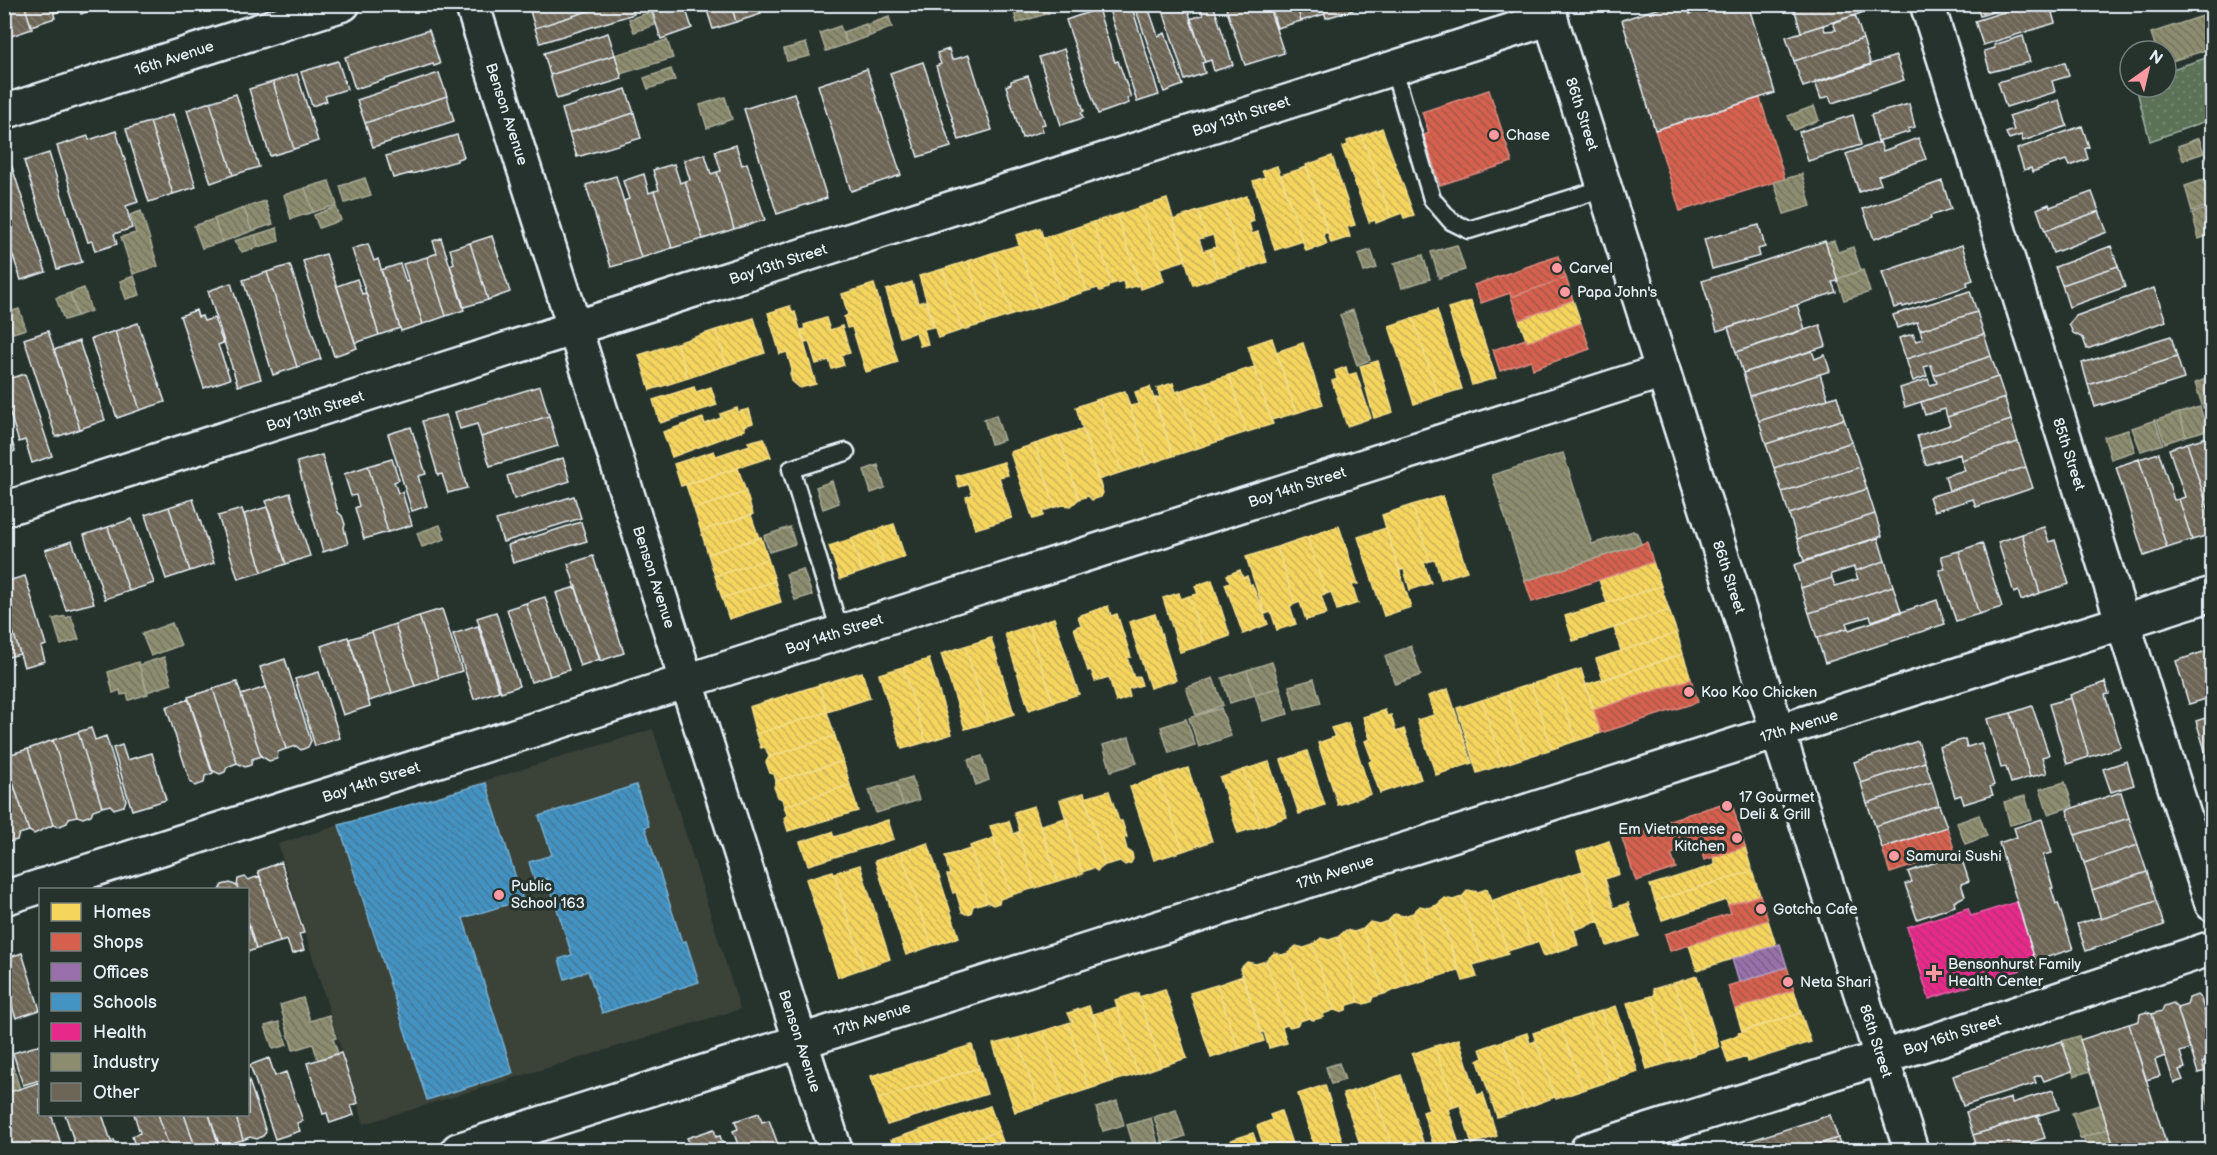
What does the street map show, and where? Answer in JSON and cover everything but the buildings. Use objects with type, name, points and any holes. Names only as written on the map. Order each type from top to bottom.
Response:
[{"type":"street","name":"16th Avenue","points":[[4,112],[344,4]]},
{"type":"street","name":"Benson Avenue","points":[[472,4],[835,1150]]},
{"type":"street","name":"85th Street","points":[[1927,4],[2212,904]]},
{"type":"street","name":"Bay 13th Street","points":[[4,509],[1393,68],[1549,11]]},
{"type":"street","name":"86th Street","points":[[1549,11],[1911,1150]]},
{"type":"street","name":"Bay 14th Street","points":[[4,898],[1663,371]]},
{"type":"street","name":"17th Avenue","points":[[458,1150],[522,1141],[800,1042],[2212,594]]},
{"type":"street","name":"Bay 16th Street","points":[[1587,1150],[1881,1057],[2212,948]]},
{"type":"lane","points":[[1393,68],[1432,199],[1451,221],[1469,230],[1605,188]]},
{"type":"lane","points":[[840,632],[791,469],[846,452]]},
{"type":"shaded area","name":"Public School 163","points":[[653,729],[740,1009],[364,1124],[278,844]]},
{"type":"green space","points":[[2212,56],[2212,119],[2150,141],[2139,99],[2178,99],[2178,67]]},
{"type":"place","name":"Chase","points":[[1494,135]]},
{"type":"place","name":"Carvel","points":[[1557,268]]},
{"type":"place","name":"Papa John's","points":[[1565,292]]},
{"type":"place","name":"Koo Koo Chicken","points":[[1689,692]]},
{"type":"place","name":"17 Gourmet Deli & Grill","points":[[1727,806]]},
{"type":"place","name":"Em Vietnamese Kitchen","points":[[1737,838]]},
{"type":"place","name":"Samurai Sushi","points":[[1894,856]]},
{"type":"place","name":"Public School 163","points":[[499,895]]},
{"type":"place","name":"Gotcha Cafe","points":[[1761,909]]},
{"type":"place","name":"Bensonhurst Family Health Center","points":[[1934,973]]},
{"type":"place","name":"Neta Shari","points":[[1788,982]]}]
